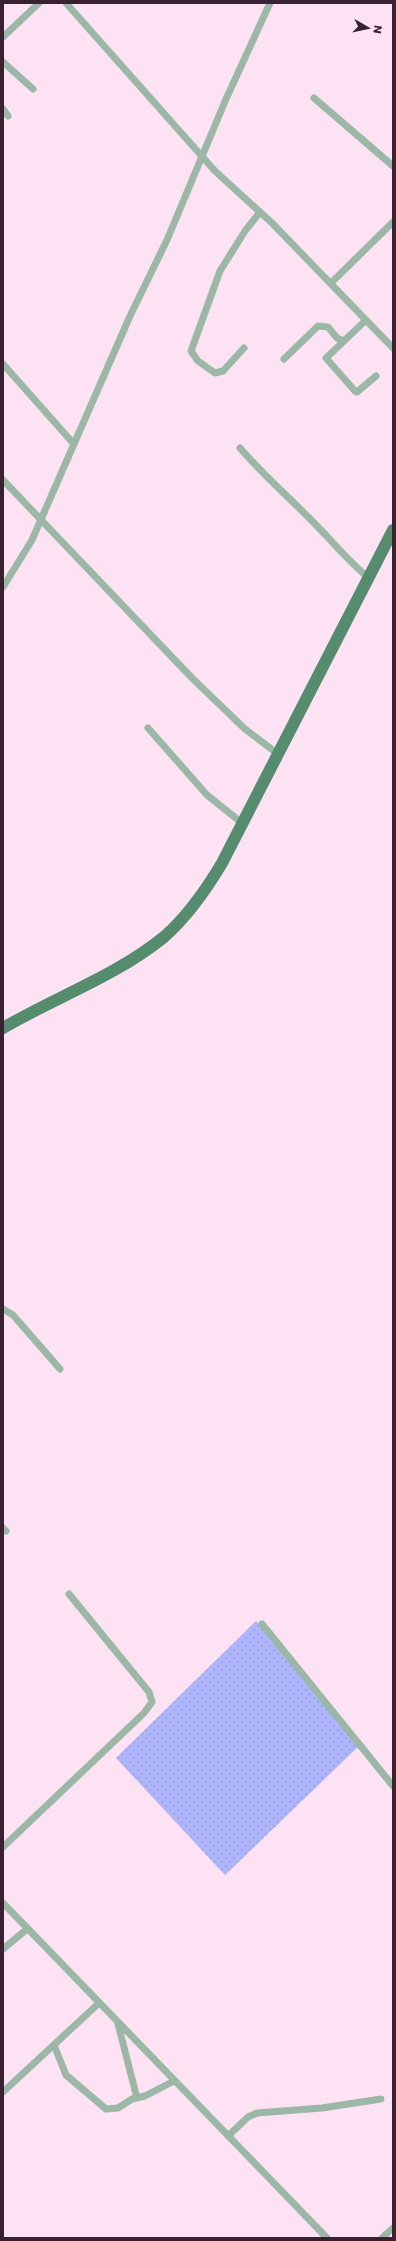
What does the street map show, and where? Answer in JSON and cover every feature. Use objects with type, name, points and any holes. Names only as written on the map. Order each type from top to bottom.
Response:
[{"type":"main road","points":[[5,1024],[99,979],[128,962],[164,936],[179,922],[202,896],[222,863],[393,530]]},
{"type":"street","points":[[3,37],[38,3]]},
{"type":"street","points":[[66,3],[202,157],[231,187],[260,212],[393,348]]},
{"type":"street","points":[[3,588],[28,546],[270,3]]},
{"type":"street","points":[[3,62],[32,90]]},
{"type":"street","points":[[314,98],[393,166]]},
{"type":"street","points":[[3,109],[8,116]]},
{"type":"street","points":[[244,348],[222,371],[215,373],[198,361],[190,351],[220,271],[245,231],[260,212]]},
{"type":"street","points":[[331,283],[393,222]]},
{"type":"street","points":[[366,320],[326,358],[355,392],[357,392],[376,376]]},
{"type":"street","points":[[284,359],[318,326],[328,327],[337,338],[344,341]]},
{"type":"street","points":[[3,364],[73,443]]},
{"type":"street","points":[[240,448],[256,467],[317,526],[351,564],[369,578]]},
{"type":"street","points":[[3,480],[40,517],[81,564],[192,678],[245,729],[278,754]]},
{"type":"street","points":[[148,728],[207,795],[242,823]]},
{"type":"street","points":[[3,1309],[13,1315],[60,1370]]},
{"type":"street","points":[[3,1847],[144,1713],[152,1702],[149,1692],[69,1594]]},
{"type":"street","points":[[262,1624],[393,1786]]},
{"type":"street","points":[[3,1903],[26,1929],[327,2238]]},
{"type":"street","points":[[3,1949],[26,1929]]},
{"type":"street","points":[[3,2092],[99,2003]]},
{"type":"street","points":[[118,2023],[137,2098]]},
{"type":"street","points":[[54,2045],[66,2075],[103,2108],[118,2108],[137,2098],[153,2093],[174,2081]]},
{"type":"street","points":[[228,2136],[248,2117],[257,2113],[322,2108],[381,2100]]},
{"type":"street","points":[[382,2238],[393,2228]]},
{"type":"shaded area","points":[[256,1621],[360,1745],[225,1875],[116,1758]]}]
